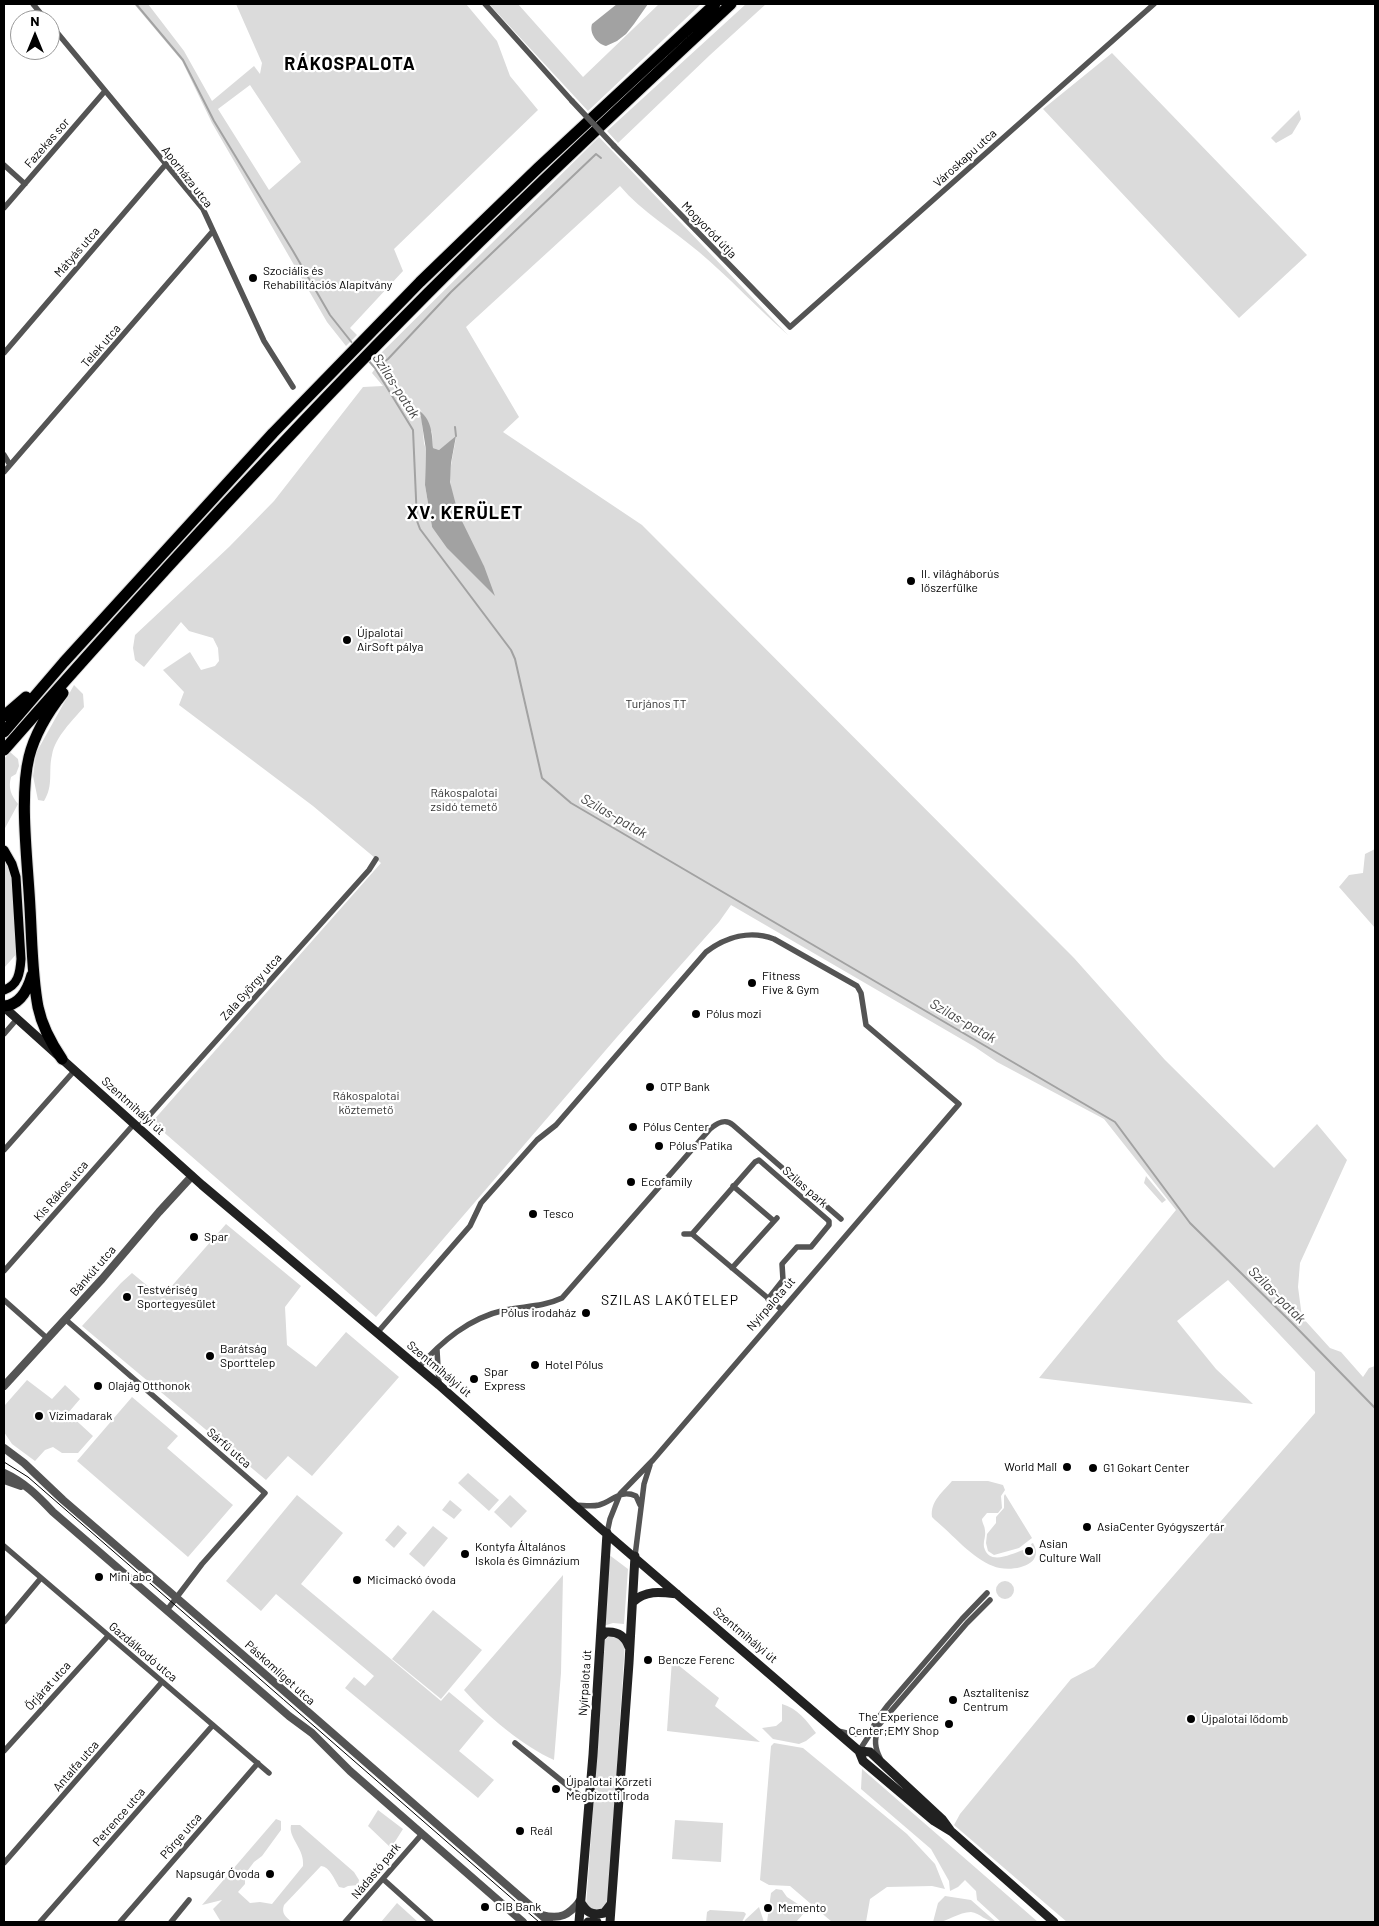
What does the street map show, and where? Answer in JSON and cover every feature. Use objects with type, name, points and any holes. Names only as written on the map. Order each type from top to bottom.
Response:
[{"type":"highway","points":[[4,732],[64,662],[273,433],[420,282],[538,168],[715,4]]},
{"type":"highway","points":[[4,750],[95,646],[275,452],[360,364],[547,176],[731,4]]},
{"type":"highway","points":[[62,1059],[51,1042],[39,1009],[34,963],[25,812],[26,773],[33,744],[43,721],[58,698],[92,657],[95,646]]},
{"type":"highway","points":[[4,716],[22,701],[55,666],[64,662]]},
{"type":"highway","points":[[4,1007],[12,1005],[23,994],[30,983],[34,963]]},
{"type":"main road","points":[[4,850],[12,864],[16,877],[21,960],[19,976],[16,982],[4,990]]},
{"type":"main road","name":"Szentmihályi út","points":[[4,1007],[192,1176],[439,1385],[574,1505],[835,1730],[858,1751],[863,1761],[934,1821],[952,1832],[1054,1922]]},
{"type":"main road","name":"Nyírpalota út","points":[[579,1922],[607,1533]]},
{"type":"main road","name":"Nyírpalota út","points":[[610,1922],[635,1556]]},
{"type":"main road","points":[[633,1602],[638,1597],[649,1592],[677,1594]]},
{"type":"main road","points":[[601,1637],[610,1631],[622,1636],[626,1638],[630,1650]]},
{"type":"main road","name":"Szentmihályi út","points":[[858,1751],[870,1752],[942,1818],[952,1832]]},
{"type":"main road","points":[[580,1901],[588,1913],[594,1915],[604,1913],[611,1903]]},
{"type":"main road","points":[[588,1922],[597,1922]]},
{"type":"street","name":"Mogyoród útja","points":[[485,4],[614,146],[790,327]]},
{"type":"street","name":"Városkapu utca","points":[[790,327],[1154,4]]},
{"type":"street","name":"Aporháza utca","points":[[60,36],[202,209],[264,341],[293,387]]},
{"type":"street","name":"Fazekas sor","points":[[4,208],[105,91]]},
{"type":"street","name":"Mátyás utca","points":[[4,353],[166,164]]},
{"type":"street","points":[[4,165],[25,184]]},
{"type":"street","name":"Telek utca","points":[[4,472],[212,232]]},
{"type":"street","points":[[4,455],[10,465]]},
{"type":"street","name":"Zala György utca","points":[[136,1126],[369,870],[376,859]]},
{"type":"street","name":"Nyírpalota út","points":[[377,1333],[470,1226],[481,1203],[536,1140],[556,1125],[706,952],[716,944],[729,938],[762,934],[857,986],[861,992],[866,1025],[959,1104],[652,1460],[620,1494],[610,1519],[607,1533]]},
{"type":"street","points":[[4,1034],[17,1018]]},
{"type":"street","points":[[4,1150],[75,1070]]},
{"type":"street","points":[[418,1368],[461,1328],[505,1310],[544,1304],[562,1298],[710,1129],[722,1122],[733,1125],[841,1219]]},
{"type":"street","name":"Kis Rákos utca","points":[[4,1271],[136,1126]]},
{"type":"street","name":"Szilas park","points":[[692,1234],[733,1186],[759,1160],[829,1221],[830,1224],[811,1247],[797,1247],[782,1264],[783,1280],[768,1298]]},
{"type":"street","name":"Bánkút utca","points":[[4,1392],[7,1384],[192,1176]]},
{"type":"street","points":[[732,1268],[775,1219],[733,1186]]},
{"type":"street","points":[[684,1234],[692,1234],[782,1310]]},
{"type":"street","points":[[4,1300],[48,1338]]},
{"type":"street","name":"Sárfű utca","points":[[65,1319],[265,1493],[202,1564],[167,1610]]},
{"type":"street","points":[[436,1350],[439,1385]]},
{"type":"street","name":"Páskomliget utca","points":[[5,1448],[176,1599],[549,1922]]},
{"type":"street","name":"Nyírpalota út","points":[[635,1556],[640,1505],[646,1473],[652,1460]]},
{"type":"street","name":"Páskomliget utca","points":[[4,1473],[29,1488],[53,1512],[289,1716],[312,1733],[350,1771],[523,1922]]},
{"type":"street","name":"Páskomliget utca","points":[[4,1480],[29,1488]]},
{"type":"street","points":[[574,1505],[595,1506],[605,1503],[620,1494],[632,1495],[638,1499],[640,1505]]},
{"type":"street","points":[[621,1545],[627,1545],[636,1540]]},
{"type":"street","name":"Gazdálkodó utca","points":[[4,1546],[269,1773]]},
{"type":"street","points":[[4,1622],[42,1578]]},
{"type":"street","points":[[858,1751],[888,1705],[962,1619],[987,1593]]},
{"type":"street","points":[[835,1730],[851,1734],[870,1734],[990,1600]]},
{"type":"street","name":"Őrjárat utca","points":[[4,1751],[108,1636]]},
{"type":"street","name":"Antalfa utca","points":[[4,1863],[162,1682]]},
{"type":"street","name":"Petrence utca","points":[[40,1922],[212,1725]]},
{"type":"street","points":[[878,1727],[875,1745],[876,1751],[884,1765]]},
{"type":"street","points":[[515,1743],[589,1803]]},
{"type":"street","name":"Pörge utca","points":[[120,1922],[258,1763]]},
{"type":"street","points":[[422,1834],[432,1821]]},
{"type":"street","name":"Nádastó park","points":[[345,1922],[383,1879],[391,1867],[422,1834]]},
{"type":"street","points":[[383,1879],[431,1922]]},
{"type":"street","points":[[171,1922],[190,1900]]},
{"type":"street","points":[[542,1915],[563,1916],[568,1914],[580,1901]]},
{"type":"green space","points":[[134,4],[148,4],[184,51],[212,101],[254,66],[260,74],[262,63],[236,4],[466,4],[497,41],[510,76],[538,110],[394,249],[403,271],[350,328],[357,335],[346,346],[327,322],[212,123],[182,61]],"holes":[[[250,85],[301,162],[269,190],[218,109]]]},
{"type":"green space","points":[[489,4],[518,4],[583,77],[659,4],[701,4],[588,111]]},
{"type":"green space","points":[[746,4],[766,4],[618,143],[607,131]]},
{"type":"green space","points":[[1112,53],[1307,255],[1239,318],[1043,109]]},
{"type":"green space","points":[[1299,110],[1301,119],[1292,134],[1276,143],[1271,138]]},
{"type":"green space","points":[[599,137],[788,335],[710,262],[648,213],[620,186],[466,327],[519,417],[503,432],[642,525],[1074,958],[1165,1060],[1274,1168],[1317,1124],[1347,1160],[1300,1263],[1298,1287],[1302,1317],[1330,1348],[1341,1352],[1363,1377],[1369,1368],[1375,1366],[1375,1922],[1067,1922],[954,1825],[960,1814],[1071,1679],[1094,1667],[1315,1413],[1315,1372],[1228,1280],[1177,1321],[1216,1369],[1253,1404],[1039,1378],[1176,1210],[1104,1119],[997,1062],[975,1047],[731,905],[719,922],[617,1037],[376,1317],[152,1122],[381,863],[313,806],[179,705],[184,692],[163,670],[190,652],[201,670],[215,666],[219,661],[218,648],[213,638],[189,631],[181,622],[144,667],[135,660],[133,648],[135,635],[229,547],[274,501],[363,387],[383,386],[372,373],[379,363],[375,359]],"holes":[[[421,411],[432,432],[433,448],[439,450],[456,437],[451,463],[451,491],[462,524],[484,566],[432,527],[425,485],[426,450]]]},
{"type":"green space","points":[[74,685],[83,694],[84,707],[65,729],[54,748],[49,789],[44,801],[38,800],[33,776],[36,753]]},
{"type":"green space","points":[[10,752],[18,759],[19,766],[16,774],[11,777],[10,788],[18,804],[4,830],[4,759]]},
{"type":"green space","points":[[1375,849],[1375,928],[1339,887],[1349,875],[1363,873],[1365,854]]},
{"type":"green space","points":[[4,855],[13,875],[19,951],[4,968]]},
{"type":"green space","points":[[1146,1176],[1166,1200],[1162,1203],[1144,1183]]},
{"type":"green space","name":"Barátság Sporttelep","points":[[226,1224],[301,1286],[285,1307],[287,1345],[316,1367],[346,1332],[399,1377],[312,1476],[288,1456],[266,1480],[82,1326],[132,1273],[161,1297],[163,1296]]},
{"type":"green space","points":[[27,1380],[52,1399],[65,1385],[80,1399],[68,1413],[93,1436],[78,1453],[62,1453],[53,1447],[45,1450],[35,1461],[12,1444],[4,1432],[4,1408]]},
{"type":"green space","points":[[132,1397],[178,1436],[167,1448],[233,1505],[188,1557],[77,1461]]},
{"type":"green space","points":[[468,1473],[499,1500],[489,1511],[458,1483]]},
{"type":"green space","points":[[952,1481],[988,1481],[1003,1485],[1005,1490],[1001,1496],[1002,1508],[998,1513],[987,1513],[982,1519],[985,1528],[984,1547],[987,1553],[995,1557],[1007,1556],[1023,1550],[1029,1558],[1035,1553],[1031,1544],[1033,1543],[1036,1551],[1035,1558],[1024,1566],[1008,1569],[985,1563],[970,1552],[932,1517],[935,1501]]},
{"type":"green space","points":[[1005,1494],[1032,1538],[1019,1548],[994,1555],[988,1551],[986,1543],[987,1534],[996,1523],[996,1517],[1004,1508]]},
{"type":"green space","points":[[297,1495],[343,1533],[301,1584],[441,1701],[449,1692],[484,1721],[459,1751],[494,1780],[478,1798],[345,1688],[354,1677],[365,1686],[374,1676],[276,1594],[261,1611],[226,1581]]},
{"type":"green space","points":[[510,1495],[527,1511],[511,1528],[494,1512]]},
{"type":"green space","points":[[450,1500],[462,1510],[454,1519],[442,1510]]},
{"type":"green space","points":[[398,1525],[407,1533],[394,1548],[385,1540]]},
{"type":"green space","points":[[433,1526],[448,1538],[424,1567],[409,1554]]},
{"type":"green space","points":[[608,1554],[628,1569],[624,1624],[613,1623],[603,1626]]},
{"type":"green space","points":[[563,1575],[561,1673],[554,1760],[530,1747],[506,1730],[464,1690]]},
{"type":"green space","points":[[1001,1581],[1009,1581],[1014,1586],[1012,1597],[1001,1599],[996,1594],[996,1586]]},
{"type":"green space","points":[[433,1610],[482,1650],[441,1699],[392,1659]]},
{"type":"green space","points":[[615,1635],[625,1643],[608,1903],[598,1913],[586,1906],[605,1640]]},
{"type":"green space","points":[[672,1660],[719,1698],[715,1706],[760,1742],[667,1731]]},
{"type":"green space","points":[[782,1704],[797,1712],[816,1733],[799,1744],[773,1739],[762,1728],[776,1726],[782,1721]]},
{"type":"green space","points":[[774,1743],[803,1748],[907,1834],[935,1864],[945,1889],[932,1886],[887,1887],[870,1899],[866,1922],[832,1922],[790,1886],[769,1885],[760,1880],[771,1746]]},
{"type":"green space","points":[[862,1769],[1038,1922],[1001,1922],[977,1900],[976,1891],[965,1880],[958,1887],[950,1891],[949,1881],[931,1849],[861,1789]]},
{"type":"green space","points":[[378,1810],[403,1829],[391,1848],[368,1826]]},
{"type":"green space","points":[[276,1819],[281,1821],[281,1830],[262,1856],[254,1862],[245,1874],[245,1884],[238,1892],[250,1903],[272,1904],[303,1866],[302,1854],[292,1834],[291,1825],[300,1825],[354,1872],[359,1880],[358,1885],[344,1888],[339,1887],[329,1871],[321,1866],[284,1905],[284,1913],[292,1922],[221,1922],[213,1909],[222,1900],[202,1905]]},
{"type":"green space","points":[[675,1820],[723,1823],[721,1862],[672,1859]]},
{"type":"green space","points":[[776,1889],[782,1890],[787,1897],[804,1908],[805,1912],[796,1922],[767,1922],[771,1893]]},
{"type":"green space","points":[[945,1896],[971,1900],[996,1922],[989,1921],[971,1912],[933,1922],[938,1903]]},
{"type":"green space","points":[[397,1903],[418,1922],[381,1922]]},
{"type":"green space","points":[[759,1907],[764,1922],[744,1922],[745,1920]]},
{"type":"green space","points":[[710,1910],[744,1912],[746,1914],[742,1922],[706,1922],[707,1912]]},
{"type":"shaded area","points":[[617,4],[648,4],[626,34],[606,46],[594,38],[591,27],[592,24]]},
{"type":"shaded area","points":[[420,411],[429,423],[433,448],[439,450],[456,436],[450,482],[458,513],[484,566],[495,596],[447,548],[432,527],[425,485],[426,450]]},
{"type":"waterway","name":"Szilas-patak","points":[[136,4],[183,60],[214,121],[330,315],[353,344]]},
{"type":"waterway","points":[[376,368],[388,359],[451,292],[596,154],[601,158]]},
{"type":"waterway","name":"Szilas-patak","points":[[368,360],[375,368],[413,430],[417,521],[420,529],[511,650],[515,659],[542,778],[571,803],[1115,1122],[1190,1223],[1375,1408]]},
{"type":"waterway","points":[[455,427],[456,436]]},
{"type":"tram line","points":[[4,1462],[28,1477],[539,1922]]},
{"type":"place","name":"Szociális és Rehabilitációs Alapítvány","points":[[253,278]]},
{"type":"place","name":"II. világháborús lőszerfülke","points":[[911,581]]},
{"type":"place","name":"Újpalotai AirSoft pálya","points":[[347,640]]},
{"type":"place","name":"Fitness Five & Gym","points":[[752,983]]},
{"type":"place","name":"Pólus mozi","points":[[696,1014]]},
{"type":"place","name":"OTP Bank","points":[[650,1087]]},
{"type":"place","name":"Pólus Center","points":[[633,1127]]},
{"type":"place","name":"Pólus Patika","points":[[659,1146]]},
{"type":"place","name":"Ecofamily","points":[[631,1182]]},
{"type":"place","name":"Tesco","points":[[533,1214]]},
{"type":"place","name":"Spar","points":[[194,1237]]},
{"type":"place","name":"Testvériség Sportegyesület","points":[[127,1297]]},
{"type":"place","name":"Pólus irodaház","points":[[586,1313]]},
{"type":"place","name":"Barátság Sporttelep","points":[[210,1356]]},
{"type":"place","name":"Hotel Pólus","points":[[535,1365]]},
{"type":"place","name":"Spar Express","points":[[474,1379]]},
{"type":"place","name":"Olajág Otthonok","points":[[98,1386]]},
{"type":"place","name":"Vízimadarak","points":[[39,1416]]},
{"type":"place","name":"World Mall","points":[[1067,1467]]},
{"type":"place","name":"G1 Gokart Center","points":[[1093,1468]]},
{"type":"place","name":"AsiaCenter Gyógyszertár","points":[[1087,1527]]},
{"type":"place","name":"Asian Culture Wall","points":[[1029,1551]]},
{"type":"place","name":"Kontyfa Általános Iskola és Gimnázium","points":[[465,1554]]},
{"type":"place","name":"Mini abc","points":[[99,1577]]},
{"type":"place","name":"Micimackó óvoda","points":[[357,1580]]},
{"type":"place","name":"Bencze Ferenc","points":[[648,1660]]},
{"type":"place","name":"Asztalitenisz Centrum","points":[[953,1700]]},
{"type":"place","name":"Újpalotai lődomb","points":[[1191,1719]]},
{"type":"place","name":"The Experience Center;EMY Shop","points":[[949,1724]]},
{"type":"place","name":"Újpalotai Körzeti Megbízotti Iroda","points":[[556,1789]]},
{"type":"place","name":"Reál","points":[[520,1831]]},
{"type":"place","name":"Napsugár Óvoda","points":[[270,1874]]},
{"type":"place","name":"CIB Bank","points":[[485,1907]]},
{"type":"place","name":"Memento","points":[[768,1908]]},
{"type":"district","name":"RÁKOSPALOTA","points":[[350,64]]},
{"type":"district","name":"XV. KERÜLET","points":[[465,513]]},
{"type":"district","name":"SZILAS LAKÓTELEP","points":[[670,1300]]},
{"type":"park label","name":"Turjános TT","points":[[656,704]]},
{"type":"park label","name":"Rákospalotai zsidó temető","points":[[464,800]]},
{"type":"park label","name":"Rákospalotai köztemető","points":[[366,1103]]}]
